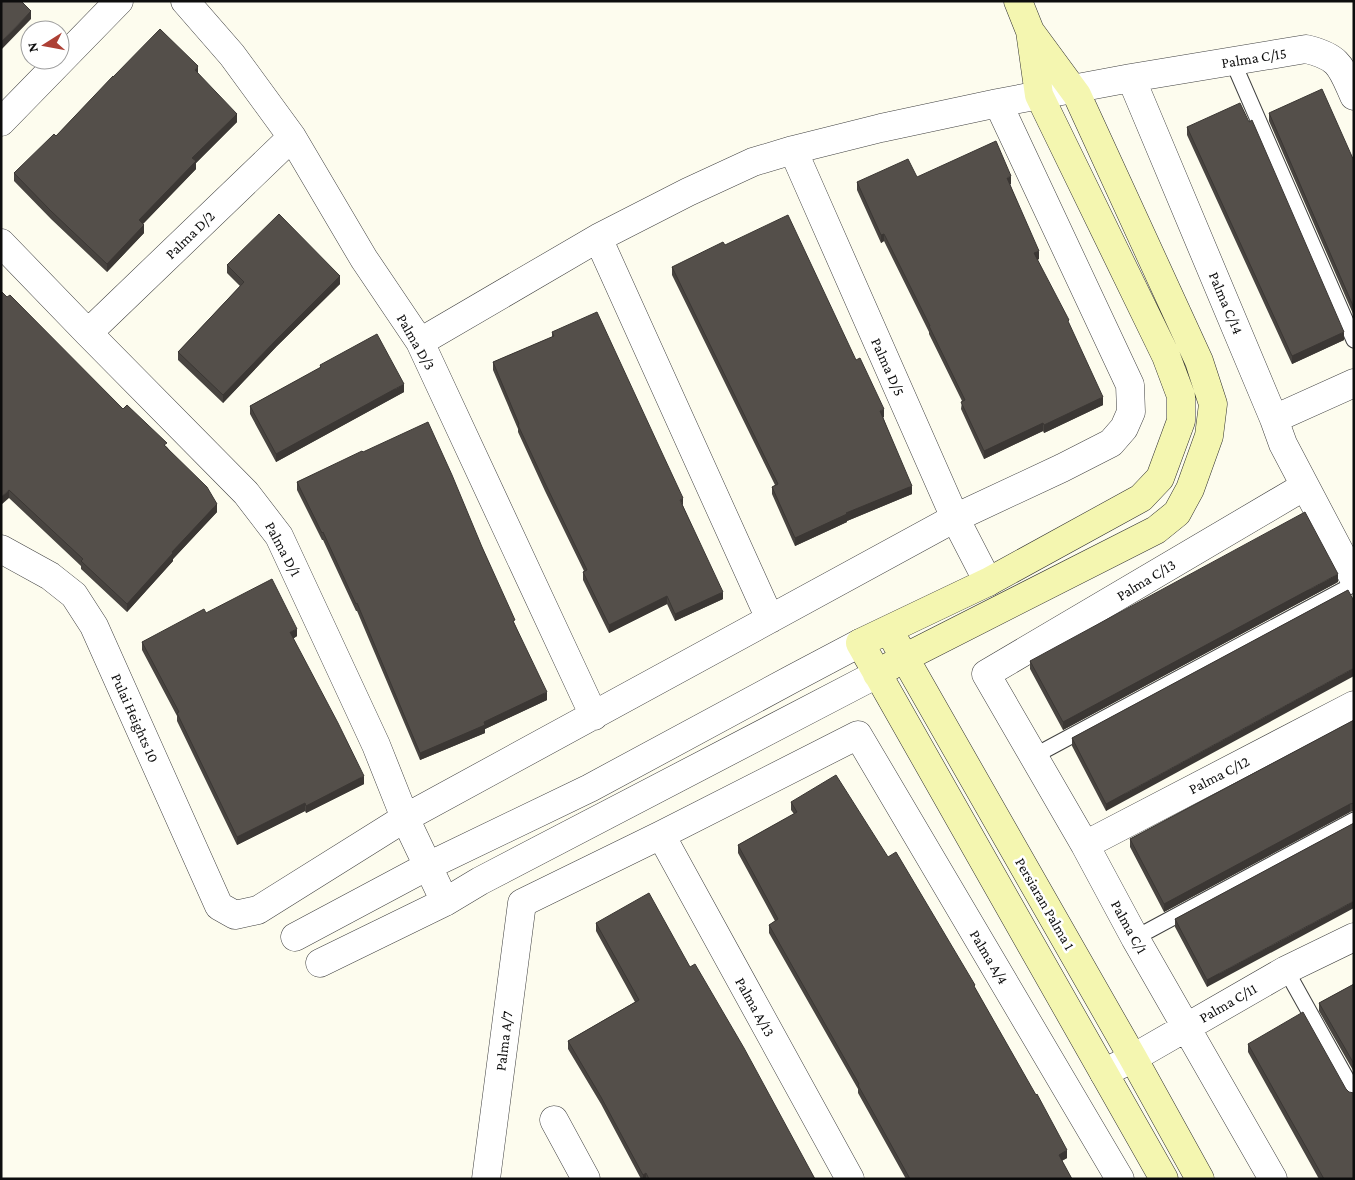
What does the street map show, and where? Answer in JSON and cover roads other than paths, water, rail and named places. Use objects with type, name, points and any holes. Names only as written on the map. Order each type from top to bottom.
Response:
[{"type":"street","points":[[1,122],[119,1]]},
{"type":"street","name":"Palma D/3","points":[[185,1],[232,55],[292,137],[364,260],[420,342],[594,716]]},
{"type":"street","points":[[295,937],[428,866],[590,788],[860,643],[988,582],[1141,498],[1160,478],[1181,421],[1181,396],[1166,356],[1039,95],[1030,31],[1018,1]]},
{"type":"street","points":[[320,963],[445,902],[480,881],[877,674],[904,658],[1156,530],[1177,513],[1190,489],[1209,436],[1213,404],[1199,361],[1073,88],[1030,31]]},
{"type":"street","name":"Palma C/15","points":[[1131,78],[1306,49],[1322,53],[1333,59],[1341,68],[1354,96]]},
{"type":"street","points":[[420,342],[598,238],[688,192],[753,162],[881,128],[1073,88],[1131,78]]},
{"type":"street","name":"Palma C/14","points":[[1131,78],[1283,444],[1354,579]]},
{"type":"street","points":[[405,818],[955,518],[1111,443],[1124,428],[1131,412],[1130,385],[998,103]]},
{"type":"street","name":"Palma D/2","points":[[88,333],[292,137]]},
{"type":"street","name":"Palma D/5","points":[[793,150],[955,518],[988,582]]},
{"type":"street","points":[[598,238],[770,619]]},
{"type":"street","name":"Palma D/1","points":[[1,242],[246,493],[279,536],[376,745],[405,818],[445,902]]},
{"type":"street","points":[[1274,419],[1354,383]]},
{"type":"street","name":"Palma C/13","points":[[986,674],[1305,486]]},
{"type":"street","name":"Pulai Heights 10","points":[[1,549],[50,576],[74,596],[94,626],[219,906],[235,915],[258,910],[405,818]]},
{"type":"street","name":"Persiaran Palma 1","points":[[889,629],[1200,1179]]},
{"type":"street","points":[[860,643],[1164,1179]]},
{"type":"street","name":"Palma C/1","points":[[986,674],[1085,844],[1135,938],[1273,1179]]},
{"type":"street","name":"Palma C/12","points":[[1085,844],[1354,704]]},
{"type":"street","name":"Palma A/4","points":[[660,835],[858,735],[1120,1179]]},
{"type":"street","name":"Palma A/7","points":[[486,1179],[522,903],[660,835]]},
{"type":"street","name":"Palma A/13","points":[[660,835],[850,1179]]},
{"type":"street","name":"Palma C/11","points":[[1104,1073],[1286,970],[1354,937]]},
{"type":"street","points":[[554,1120],[586,1179]]},
{"type":"lane","points":[[1233,62],[1354,340]]},
{"type":"lane","points":[[1034,756],[1354,584]]},
{"type":"lane","points":[[1135,938],[1354,820]]},
{"type":"lane","points":[[1286,970],[1354,1092]]}]
